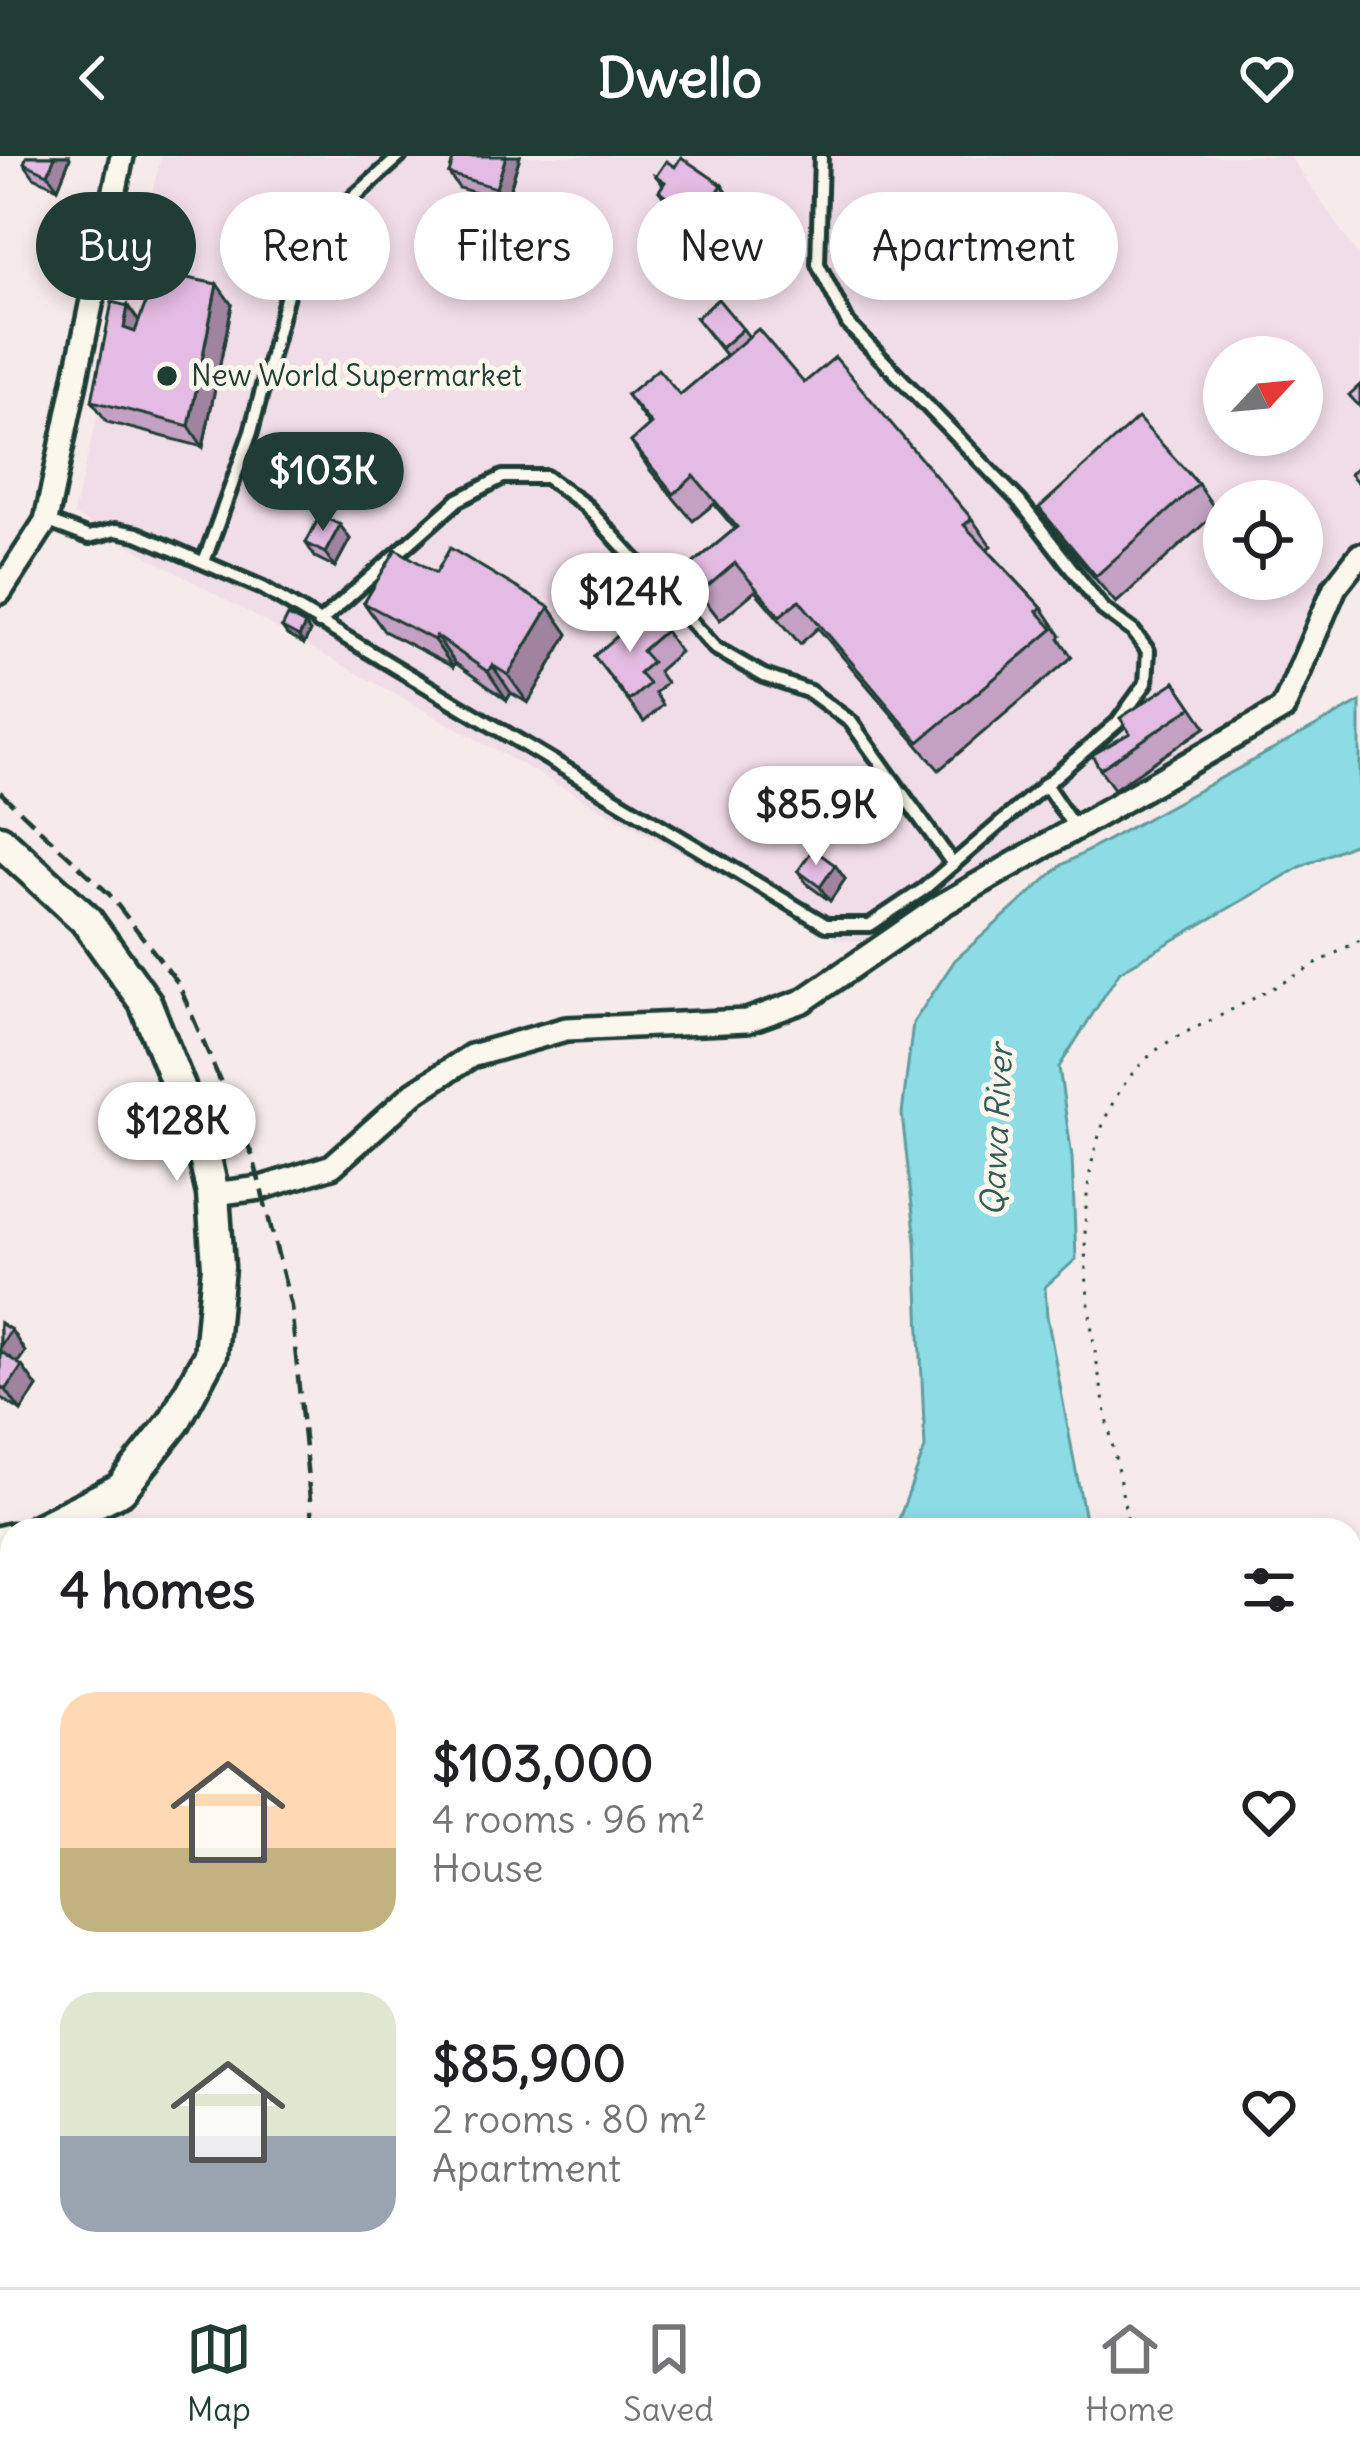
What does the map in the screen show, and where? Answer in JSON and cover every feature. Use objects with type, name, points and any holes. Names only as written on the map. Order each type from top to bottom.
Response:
[{"type":"main road","points":[[0,841],[86,920],[145,1002],[202,1145],[213,1194],[218,1267],[210,1355],[174,1422],[121,1489],[63,1518]]},
{"type":"street","points":[[0,592],[46,520],[122,156]]},
{"type":"street","points":[[213,1194],[261,1189],[332,1166],[414,1093],[471,1056],[566,1029],[747,1021],[803,1001],[942,905],[1283,709],[1335,587],[1360,555]]},
{"type":"lane","points":[[205,559],[251,432],[300,244],[400,156]]},
{"type":"lane","points":[[46,520],[89,537],[116,530],[137,534],[205,559],[826,925],[870,925],[953,864],[1136,704],[1150,668],[1148,651],[1133,631],[1103,609],[1020,502],[848,324],[818,264],[821,156]]},
{"type":"lane","points":[[319,623],[458,500],[503,477],[546,477],[586,506],[715,648],[764,676],[811,692],[851,722],[953,864]]},
{"type":"lane","points":[[1046,784],[1073,827]]},
{"type":"path","points":[[1127,1518],[1097,1374],[1086,1281],[1087,1201],[1095,1144],[1125,1086],[1157,1049],[1360,940]]},
{"type":"shaded area","points":[[161,156],[1290,156],[1360,258],[1360,545],[1339,564],[1323,598],[1323,480],[1203,480],[1203,600],[1322,600],[1274,703],[860,942],[835,939],[73,515],[126,300],[196,300],[196,192],[152,192]]},
{"type":"water","name":"Qawa River","points":[[1360,702],[1360,841],[1300,867],[1120,971],[1059,1067],[1072,1157],[1076,1259],[1045,1287],[1085,1518],[899,1518],[925,1448],[916,1242],[902,1114],[913,1023],[955,960],[1062,865]]},
{"type":"building","points":[[27,156],[55,156],[48,174],[24,163]]},
{"type":"building","points":[[454,156],[506,156],[496,188],[449,174]]},
{"type":"building","points":[[681,157],[722,185],[717,192],[660,192],[665,182],[656,176],[666,161],[675,167]]},
{"type":"building","name":"New World Supermarket","points":[[196,280],[217,284],[189,426],[92,401],[112,302],[128,306],[124,328],[135,332],[147,300],[196,300]]},
{"type":"building","points":[[719,300],[743,329],[721,348],[696,318]]},
{"type":"building","points":[[758,329],[804,383],[835,357],[972,519],[964,525],[1042,608],[1037,611],[1053,629],[919,742],[799,600],[780,616],[735,563],[700,593],[683,572],[737,527],[694,476],[674,494],[631,442],[651,424],[627,395],[658,369],[680,395]]},
{"type":"building","points":[[1360,385],[1360,407],[1349,395]]},
{"type":"building","points":[[1138,418],[1198,484],[1096,576],[1039,508]]},
{"type":"building","points":[[1360,464],[1360,485],[1350,474]]},
{"type":"building","points":[[320,515],[340,525],[325,553],[306,543]]},
{"type":"building","points":[[450,548],[549,607],[508,675],[492,665],[488,672],[436,636],[434,640],[364,603],[396,549],[436,573]]},
{"type":"building","points":[[648,610],[665,631],[642,651],[652,662],[639,673],[649,684],[629,701],[594,656]]},
{"type":"building","points":[[288,616],[305,625],[299,637],[282,628]]},
{"type":"building","points":[[1175,682],[1192,707],[1100,769],[1092,755],[1130,733],[1120,718]]},
{"type":"building","points":[[813,849],[835,865],[820,887],[798,871]]},
{"type":"building","points":[[0,1323],[11,1330],[0,1346]]},
{"type":"building","points":[[0,1351],[22,1366],[6,1390],[0,1386]]},
{"type":"railway","points":[[0,792],[109,894],[178,983],[253,1157],[291,1306],[312,1518]]},
{"type":"place","name":"New World Supermarket","points":[[167,376]]}]
